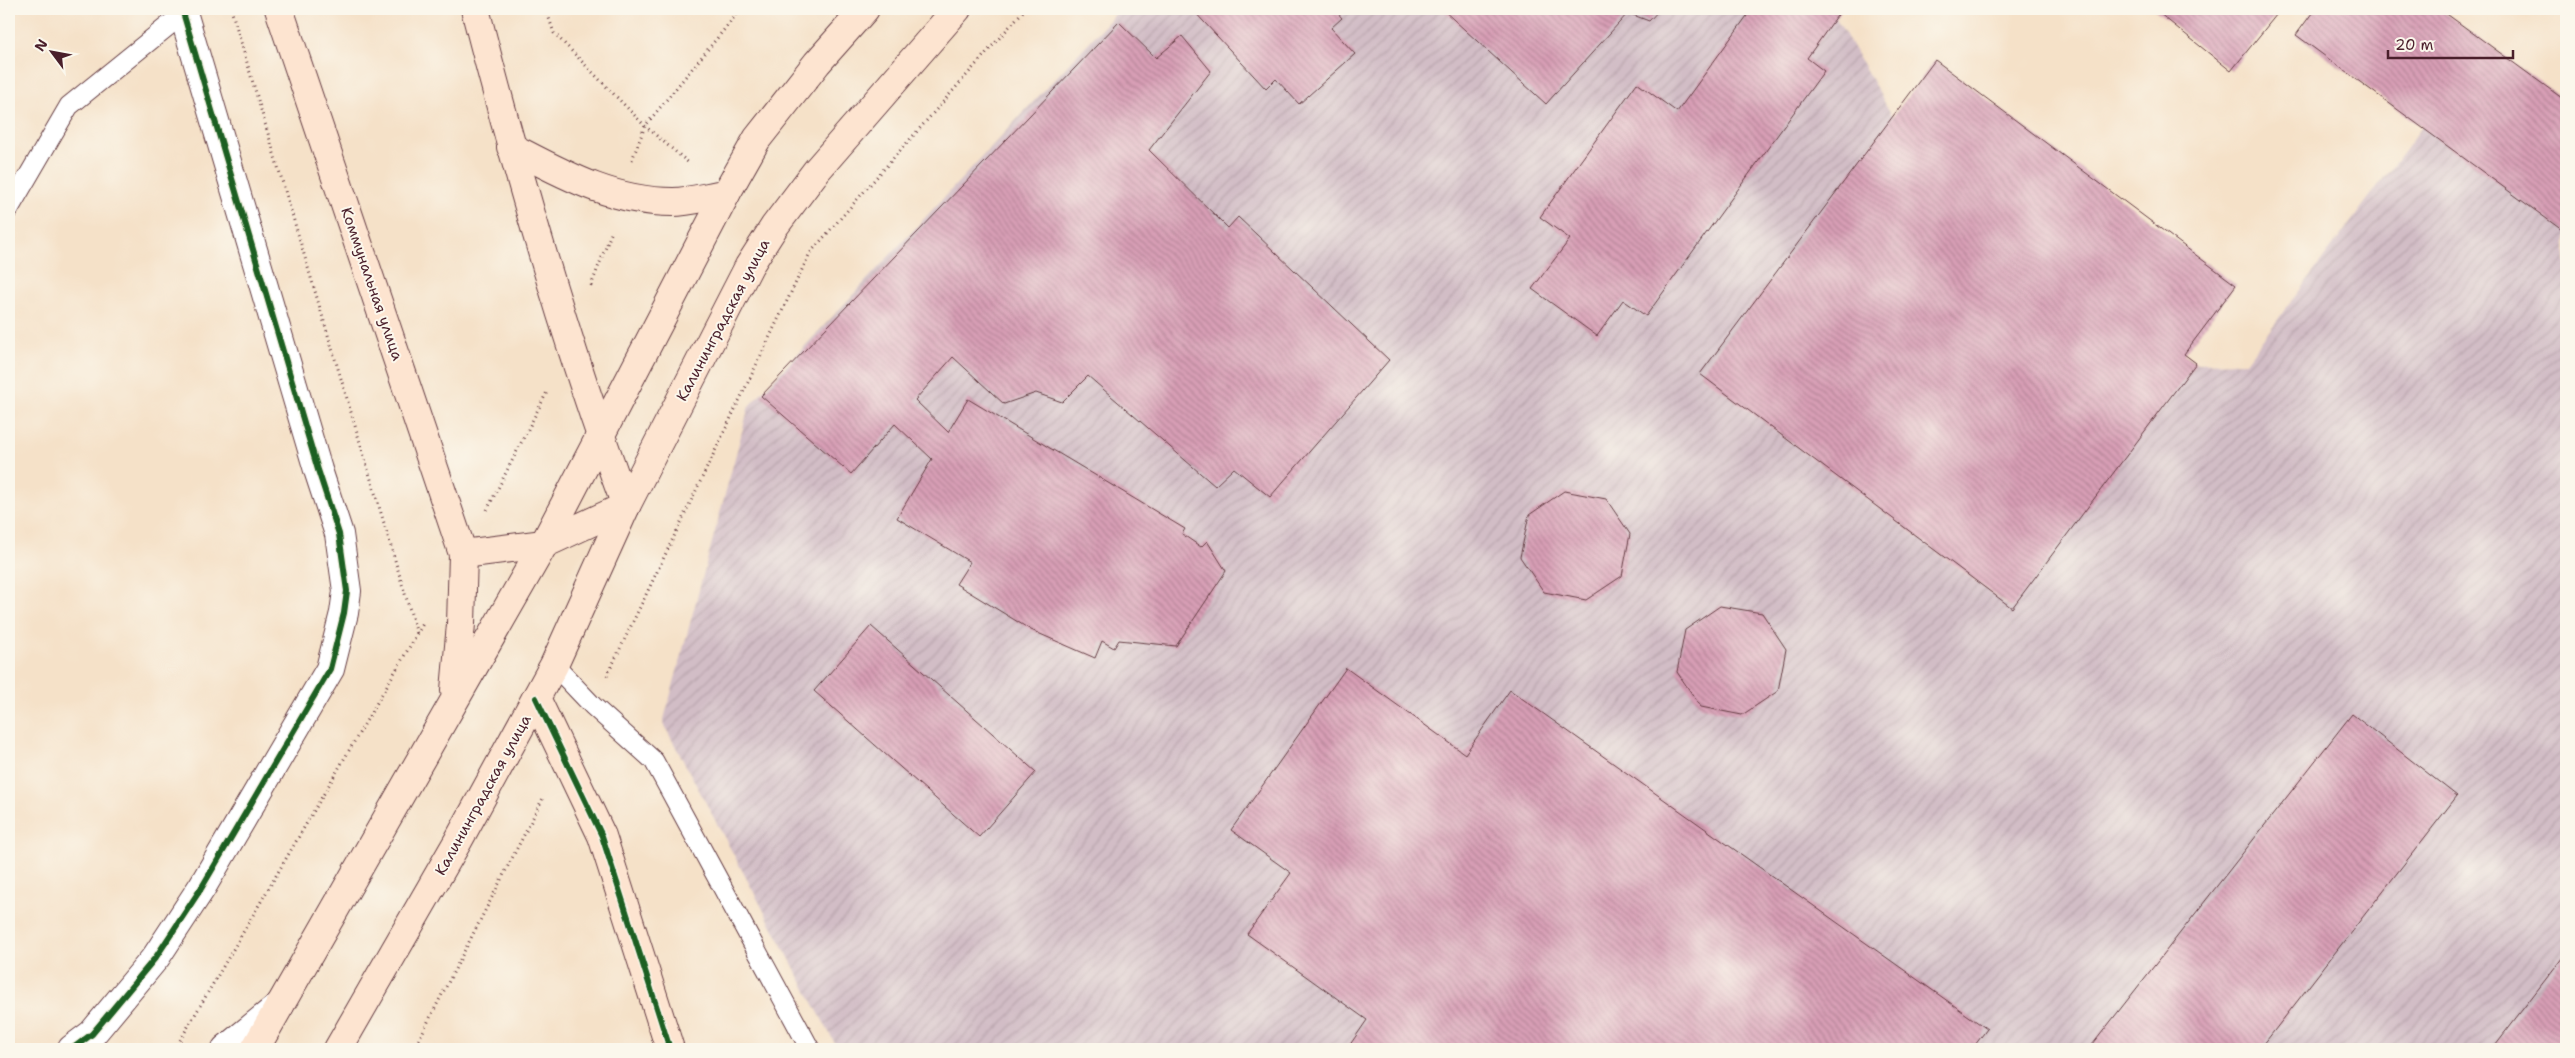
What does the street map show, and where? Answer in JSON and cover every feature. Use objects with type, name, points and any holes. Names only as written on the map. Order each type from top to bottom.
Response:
[{"type":"main road","points":[[454,699],[461,624],[463,554],[544,544],[626,506],[601,438],[511,147],[475,9]]},
{"type":"main road","points":[[255,1049],[544,544],[601,438],[726,194],[757,139],[817,64],[866,9]]},
{"type":"main road","name":"Калининградская улица","points":[[338,1049],[458,841],[554,665],[626,506],[749,266],[774,227],[817,170],[957,9]]},
{"type":"main road","name":"Коммунальная улица","points":[[281,10],[463,554]]},
{"type":"main road","points":[[511,147],[567,176],[619,196],[674,202],[726,194]]},
{"type":"main road","points":[[536,698],[602,836],[670,1049]]},
{"type":"street","points":[[72,1049],[92,1034],[156,957],[202,887],[330,669],[344,613],[347,592],[339,534],[318,470],[183,11]]},
{"type":"street","points":[[226,1049],[281,1004]]},
{"type":"lane","points":[[9,209],[69,106],[183,11]]},
{"type":"lane","points":[[554,665],[593,706],[654,761],[810,1049]]},
{"type":"path","points":[[231,9],[416,634]]},
{"type":"path","points":[[546,9],[554,33],[645,126],[726,194]]},
{"type":"path","points":[[645,126],[740,9]]},
{"type":"path","points":[[593,706],[810,253],[1026,9]]},
{"type":"path","points":[[774,227],[810,253]]},
{"type":"path","points":[[414,1049],[504,871],[565,757]]},
{"type":"shaded area","points":[[1120,9],[1842,9],[1836,18],[1893,117],[1700,374],[2011,608],[2196,363],[2246,362],[2422,127],[2566,233],[2566,1049],[838,1049],[663,723],[749,406]]},
{"type":"building","points":[[1192,9],[1334,9],[1342,18],[1331,28],[1355,54],[1299,104],[1276,79],[1266,89]]},
{"type":"building","points":[[1442,9],[1660,9],[1649,21],[1628,13],[1546,104]]},
{"type":"building","points":[[1752,9],[1842,9],[1807,58],[1824,71],[1646,316],[1623,300],[1597,336],[1532,289],[1570,239],[1540,217],[1637,83],[1677,112]]},
{"type":"building","points":[[2154,9],[2281,9],[2231,71]]},
{"type":"building","points":[[2315,9],[2447,9],[2444,12],[2566,101],[2566,233],[2296,35]]},
{"type":"building","points":[[1119,22],[1156,58],[1182,36],[1211,71],[1149,150],[1228,228],[1238,217],[1389,360],[1270,497],[1234,468],[1215,486],[1088,376],[1062,402],[1036,393],[1004,404],[953,357],[915,400],[948,432],[968,399],[1185,529],[1182,534],[1201,547],[1207,541],[1226,571],[1176,646],[1119,640],[1114,648],[1102,641],[1095,658],[1031,630],[956,584],[970,562],[897,518],[932,459],[895,424],[851,474],[761,396]]},
{"type":"building","points":[[1935,60],[2236,285],[2184,354],[2196,363],[2012,608],[1700,374]]},
{"type":"building","points":[[1564,491],[1606,499],[1630,534],[1622,576],[1586,600],[1544,592],[1520,557],[1529,515]]},
{"type":"building","points":[[1720,606],[1762,613],[1786,649],[1778,691],[1742,715],[1701,707],[1677,672],[1685,630]]},
{"type":"building","points":[[871,626],[1036,772],[979,837],[814,691]]},
{"type":"building","points":[[1346,668],[1465,754],[1510,690],[1987,1029],[1972,1049],[1347,1049],[1367,1020],[1247,934],[1291,873],[1231,830]]},
{"type":"building","points":[[2352,714],[2457,796],[2260,1049],[2089,1049]]},
{"type":"building","points":[[2566,953],[2566,1049],[2492,1049]]},
{"type":"cycle path","points":[[72,1049],[92,1034],[156,957],[202,887],[330,669],[344,613],[347,591],[339,534],[318,470],[182,9]]},
{"type":"cycle path","points":[[536,698],[602,836],[670,1049]]}]
